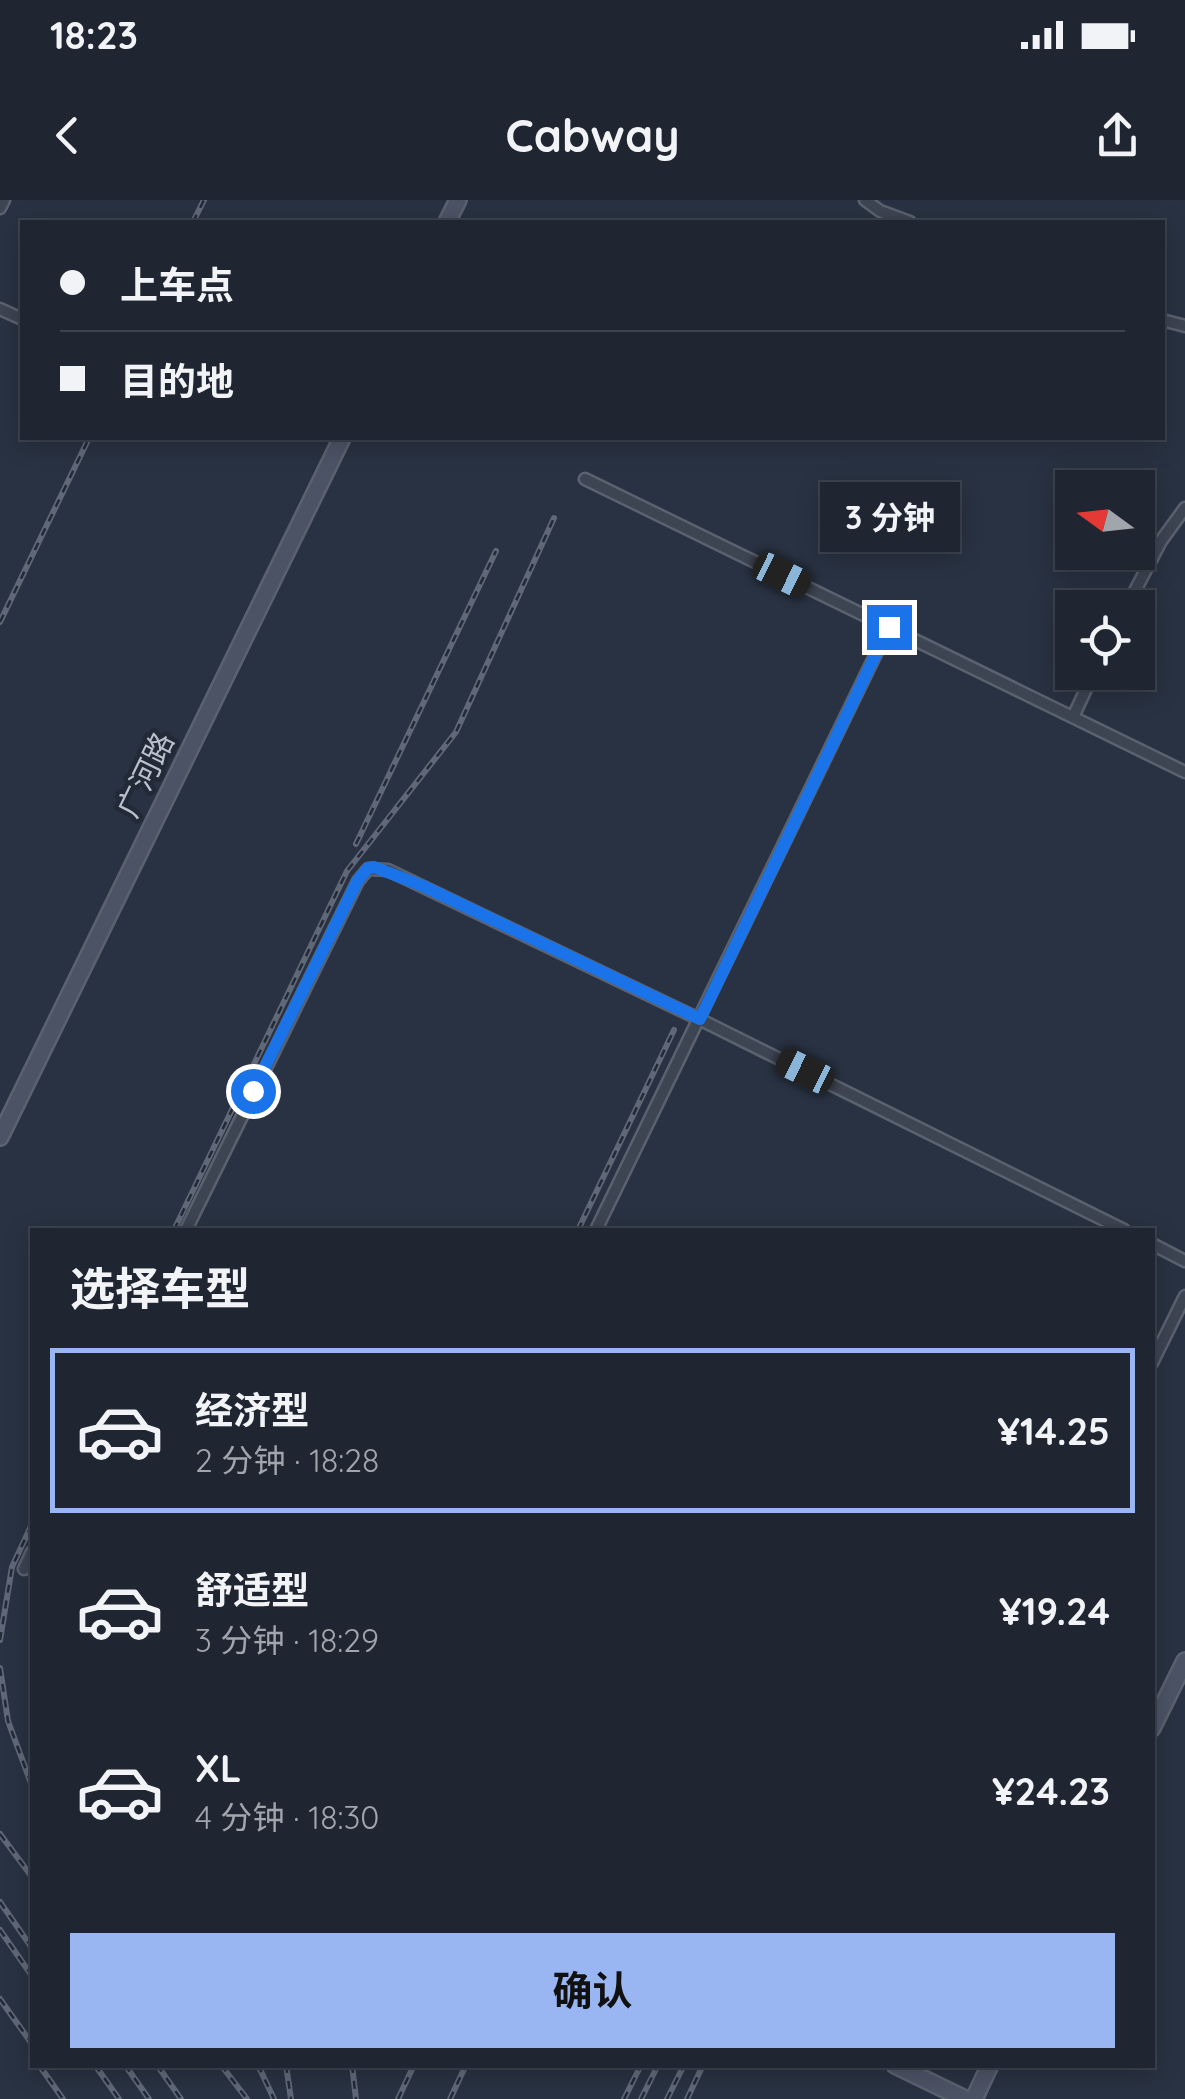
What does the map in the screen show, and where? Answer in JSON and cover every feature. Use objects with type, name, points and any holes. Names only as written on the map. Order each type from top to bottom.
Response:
[{"type":"street","points":[[0,208],[4,200]]},
{"type":"street","points":[[864,200],[905,220]]},
{"type":"street","name":"广河路","points":[[0,1138],[341,440]]},
{"type":"street","points":[[584,480],[1185,772]]},
{"type":"street","points":[[1135,590],[1161,541],[1185,508]]},
{"type":"street","points":[[597,1228],[889,627]]},
{"type":"street","points":[[1073,717],[1086,690]]},
{"type":"street","points":[[187,1228],[320,952],[368,868],[388,870],[700,1019],[1120,1228]]},
{"type":"street","points":[[1155,1246],[1185,1261]]},
{"type":"street","points":[[1155,1357],[1185,1296]]},
{"type":"street","points":[[24,1569],[30,1556]]},
{"type":"street","points":[[1155,1722],[1185,1660]]},
{"type":"street","points":[[900,2068],[942,2094],[966,2099]]},
{"type":"street","points":[[974,2099],[989,2068]]},
{"type":"railway","points":[[194,220],[204,200]]},
{"type":"railway","points":[[0,622],[88,440]]},
{"type":"railway","points":[[175,1228],[347,871],[456,732],[554,518]]},
{"type":"railway","points":[[356,844],[496,551]]},
{"type":"railway","points":[[579,1228],[674,1030]]},
{"type":"railway","points":[[0,1640],[12,1567],[30,1528]]},
{"type":"railway","points":[[0,1668],[8,1721],[30,1781]]},
{"type":"railway","points":[[0,1834],[30,1874]]},
{"type":"railway","points":[[0,1902],[30,1945]]},
{"type":"railway","points":[[0,1930],[30,1973]]},
{"type":"railway","points":[[0,1999],[30,2041]]},
{"type":"railway","points":[[41,2068],[63,2099]]},
{"type":"railway","points":[[97,2068],[119,2099]]},
{"type":"railway","points":[[127,2068],[149,2099]]},
{"type":"railway","points":[[159,2068],[181,2099]]},
{"type":"railway","points":[[223,2068],[247,2099]]},
{"type":"railway","points":[[259,2068],[274,2099]]},
{"type":"railway","points":[[286,2068],[291,2099]]},
{"type":"railway","points":[[352,2068],[356,2099]]},
{"type":"railway","points":[[398,2099],[413,2068]]},
{"type":"railway","points":[[450,2099],[465,2068]]},
{"type":"railway","points":[[624,2099],[640,2068]]},
{"type":"railway","points":[[641,2099],[656,2068]]},
{"type":"railway","points":[[667,2099],[682,2068]]},
{"type":"railway","points":[[687,2099],[702,2068]]},
{"type":"route","points":[[253,1091],[358,880],[368,868],[374,867],[423,886],[700,1019],[889,627]]}]
